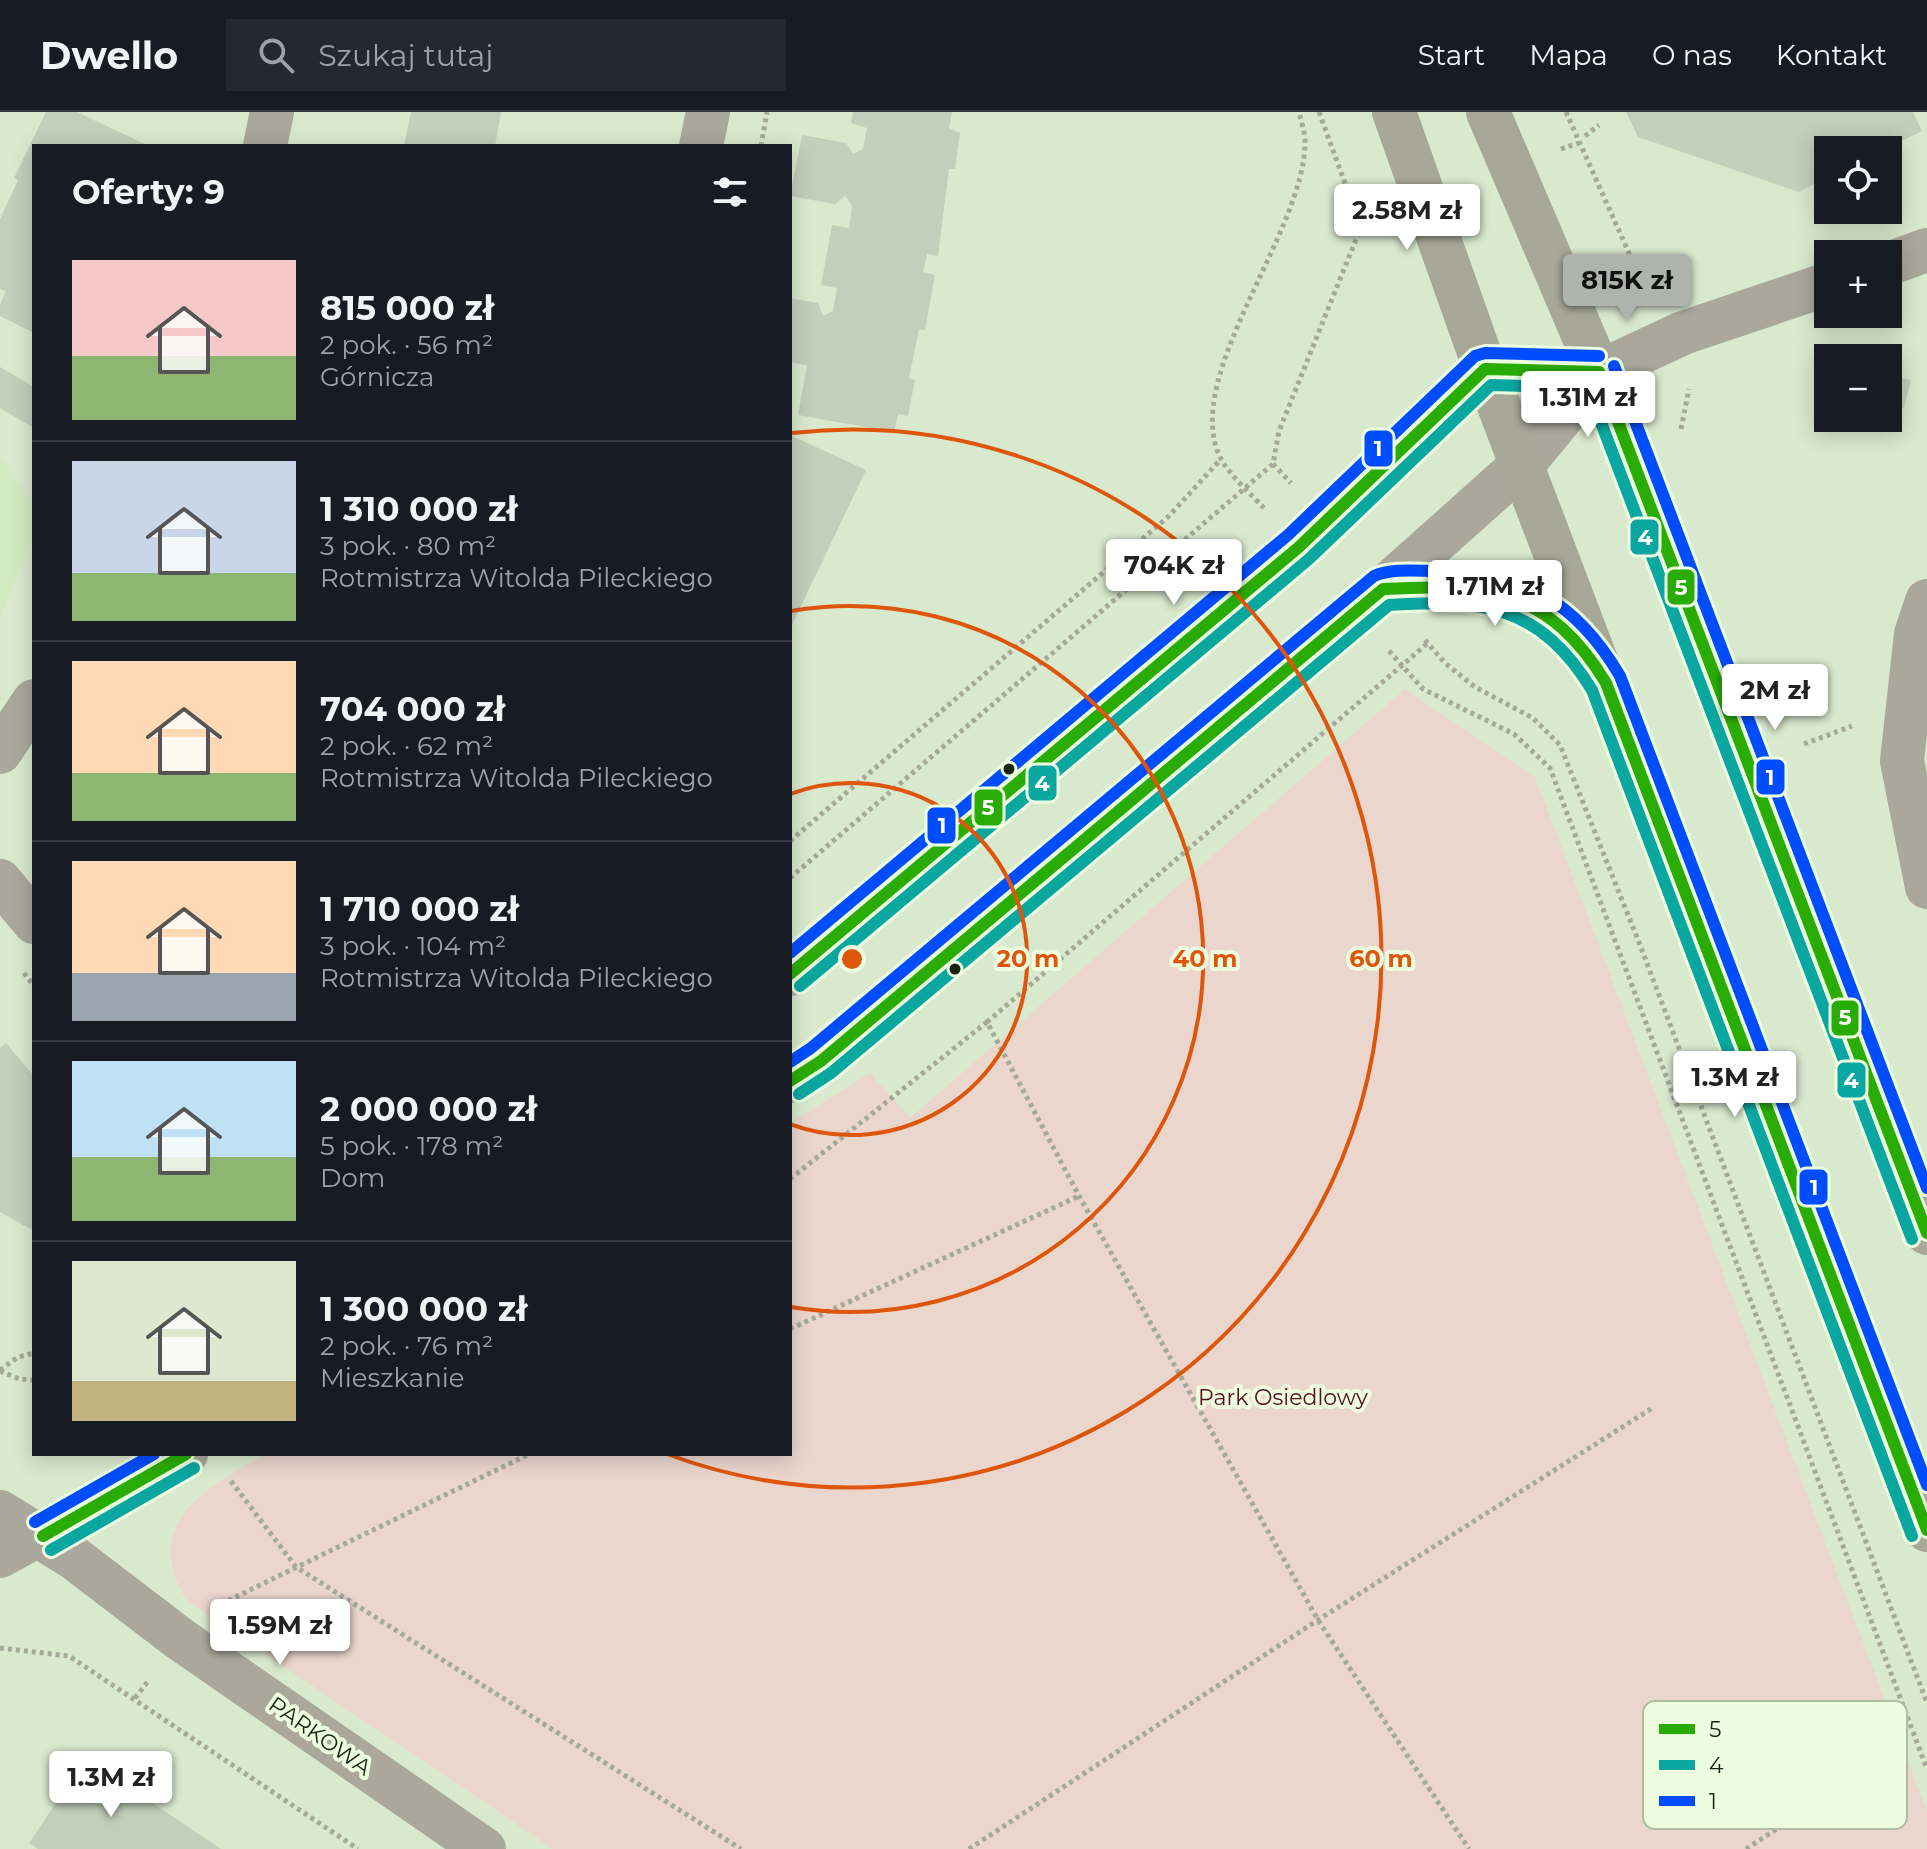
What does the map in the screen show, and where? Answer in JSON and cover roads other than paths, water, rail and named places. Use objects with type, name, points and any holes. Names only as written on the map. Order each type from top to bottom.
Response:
[{"type":"main road","points":[[1394,112],[1485,369],[1524,463],[1927,1530]]},
{"type":"main road","points":[[1488,112],[1599,372],[1702,633],[1927,1233]]},
{"type":"street","points":[[265,144],[272,112]]},
{"type":"street","points":[[701,144],[708,112]]},
{"type":"street","points":[[1902,259],[1927,250]]},
{"type":"street","points":[[792,1080],[821,1061],[1383,589],[1524,463],[1599,372],[1683,333],[1814,289]]},
{"type":"street","points":[[792,972],[1299,547],[1485,369],[1599,372]]},
{"type":"street","points":[[1383,589],[1456,585],[1514,598],[1548,616],[1579,640],[1595,660],[1606,683]]},
{"type":"street","points":[[1927,601],[1916,634],[1902,761],[1927,887]]},
{"type":"street","points":[[0,752],[32,704]]},
{"type":"street","points":[[0,881],[32,920]]},
{"type":"street","points":[[0,1556],[43,1536],[183,1456]]},
{"type":"street","name":"PARKOWA","points":[[0,1512],[43,1536],[180,1639],[484,1849]]},
{"type":"park label","name":"Park Osiedlowy","points":[[1283,1397]]}]
